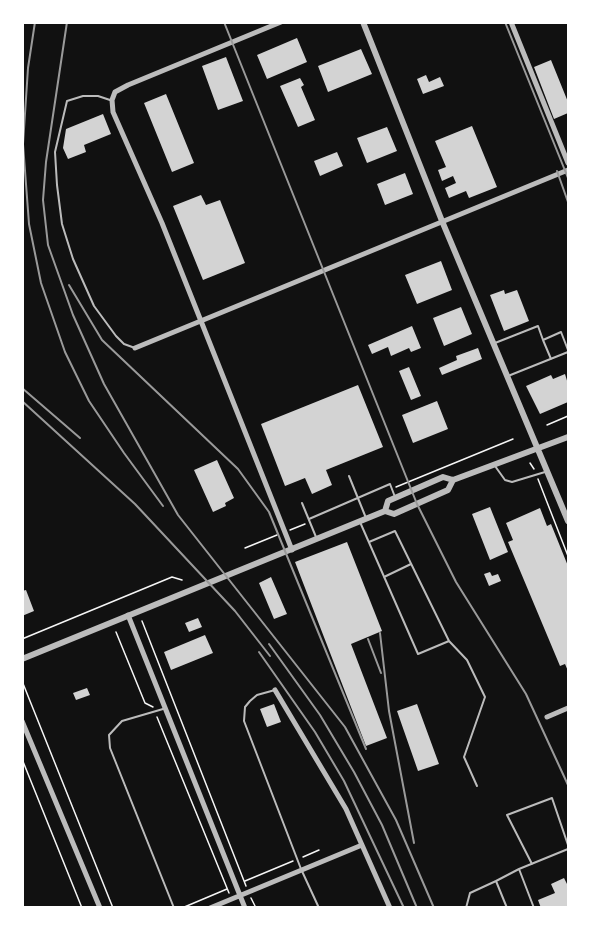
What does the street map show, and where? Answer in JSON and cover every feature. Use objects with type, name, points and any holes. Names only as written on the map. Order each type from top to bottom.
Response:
[{"type":"street","points":[[281,22],[128,85],[115,92],[112,100],[113,111],[201,320],[292,550]]},
{"type":"street","points":[[363,22],[442,221],[568,521]]},
{"type":"street","points":[[511,22],[568,163]]},
{"type":"street","points":[[135,348],[568,170]]},
{"type":"street","points":[[385,512],[388,501],[443,477],[453,480],[568,437]]},
{"type":"street","points":[[22,659],[364,520],[385,512],[393,514],[448,490],[453,480]]},
{"type":"street","points":[[128,615],[245,908]]},
{"type":"street","points":[[275,690],[331,782],[390,908]]},
{"type":"street","points":[[547,717],[568,708]]},
{"type":"street","points":[[22,721],[100,908]]},
{"type":"street","points":[[210,908],[362,845]]},
{"type":"lane","points":[[112,100],[98,96],[67,101],[55,152],[57,185],[62,224],[73,259],[94,306],[116,336],[124,344],[135,348]]},
{"type":"lane","points":[[494,344],[538,326],[551,359]]},
{"type":"lane","points":[[508,376],[568,351],[561,332],[543,340]]},
{"type":"lane","points":[[495,466],[505,480],[512,482],[548,471]]},
{"type":"lane","points":[[349,476],[358,498],[369,543],[418,654],[449,641]]},
{"type":"lane","points":[[309,519],[390,484],[395,497]]},
{"type":"lane","points":[[302,503],[317,539]]},
{"type":"lane","points":[[369,543],[395,531],[449,641],[467,660],[485,697],[464,758],[477,786]]},
{"type":"lane","points":[[384,577],[411,564]]},
{"type":"lane","points":[[275,690],[257,695],[250,701],[244,707],[244,721],[301,869],[320,908]]},
{"type":"lane","points":[[166,708],[122,721],[109,735],[110,748],[174,908]]},
{"type":"lane","points":[[466,908],[470,893],[519,869],[532,864],[568,847],[552,798],[507,815],[532,864]]},
{"type":"lane","points":[[519,869],[534,908]]},
{"type":"lane","points":[[496,881],[507,908]]},
{"type":"path","points":[[547,425],[568,416]]},
{"type":"path","points":[[530,463],[568,556]]},
{"type":"path","points":[[22,639],[172,578],[182,580]]},
{"type":"path","points":[[142,621],[256,908]]},
{"type":"path","points":[[116,632],[145,703],[154,707],[231,899]]},
{"type":"path","points":[[22,681],[113,908]]},
{"type":"path","points":[[22,759],[82,908]]},
{"type":"path","points":[[182,908],[319,850]]},
{"type":"building","points":[[297,38],[307,62],[267,79],[257,55]]},
{"type":"building","points":[[361,49],[372,74],[328,92],[318,66]]},
{"type":"building","points":[[226,57],[243,101],[218,110],[202,66]]},
{"type":"building","points":[[551,60],[568,102],[568,113],[554,119],[534,67]]},
{"type":"building","points":[[426,75],[429,82],[440,77],[444,86],[423,94],[417,79]]},
{"type":"building","points":[[300,78],[304,85],[301,87],[315,120],[298,127],[280,86]]},
{"type":"building","points":[[166,94],[194,163],[172,172],[144,103]]},
{"type":"building","points":[[103,114],[111,134],[84,145],[86,152],[68,159],[63,148],[66,129]]},
{"type":"building","points":[[472,126],[497,187],[469,198],[466,191],[449,198],[445,188],[456,183],[453,176],[442,181],[438,170],[446,167],[435,141]]},
{"type":"building","points":[[387,127],[397,151],[367,163],[357,138]]},
{"type":"building","points":[[337,152],[343,166],[320,176],[314,161]]},
{"type":"building","points":[[405,173],[413,194],[385,205],[377,184]]},
{"type":"building","points":[[201,195],[206,205],[220,200],[245,263],[203,280],[173,206]]},
{"type":"building","points":[[441,261],[452,290],[417,304],[405,275]]},
{"type":"building","points":[[504,290],[505,294],[517,290],[529,321],[504,331],[490,295]]},
{"type":"building","points":[[461,307],[472,334],[444,346],[433,318]]},
{"type":"building","points":[[412,326],[421,348],[411,352],[409,348],[391,356],[388,347],[372,354],[368,345]]},
{"type":"building","points":[[478,348],[482,359],[442,375],[439,368],[457,360],[456,356]]},
{"type":"building","points":[[409,367],[421,396],[411,400],[399,371]]},
{"type":"building","points":[[565,374],[568,384],[568,402],[540,414],[526,386],[551,375],[553,379]]},
{"type":"building","points":[[358,385],[383,447],[326,470],[332,485],[312,494],[305,478],[285,486],[261,424]]},
{"type":"building","points":[[437,401],[448,429],[413,443],[402,415]]},
{"type":"building","points":[[217,460],[234,498],[225,503],[226,506],[213,512],[194,470]]},
{"type":"building","points":[[490,507],[508,552],[490,560],[472,514]]},
{"type":"building","points":[[540,508],[547,526],[551,524],[568,566],[568,671],[565,664],[560,666],[508,542],[513,540],[506,523]]},
{"type":"building","points":[[347,542],[382,631],[351,644],[387,738],[366,746],[295,562]]},
{"type":"building","points":[[490,572],[492,576],[498,574],[501,581],[489,586],[484,574]]},
{"type":"building","points":[[271,577],[287,614],[274,619],[259,583]]},
{"type":"building","points":[[26,590],[34,611],[22,616],[22,591]]},
{"type":"building","points":[[198,618],[202,627],[189,632],[185,623]]},
{"type":"building","points":[[205,635],[213,653],[171,670],[164,652]]},
{"type":"building","points":[[87,688],[90,695],[76,700],[73,693]]},
{"type":"building","points":[[274,704],[281,722],[267,727],[260,709]]},
{"type":"building","points":[[417,704],[439,764],[418,771],[397,711]]},
{"type":"building","points":[[564,878],[568,886],[568,908],[541,908],[538,900],[555,893],[551,884]]},
{"type":"railway","points":[[35,22],[28,68],[23,144],[29,224],[41,283],[65,352],[89,401],[163,506]]},
{"type":"railway","points":[[67,22],[46,162],[43,200],[48,245],[73,315],[104,384],[178,515],[345,727],[396,820],[434,908]]},
{"type":"railway","points":[[224,22],[417,504],[456,582],[526,694],[568,785]]},
{"type":"railway","points":[[505,22],[568,178]]},
{"type":"railway","points":[[557,171],[568,202]]},
{"type":"railway","points":[[69,285],[102,340],[238,469],[269,512],[366,749]]},
{"type":"railway","points":[[22,388],[80,438]]},
{"type":"railway","points":[[22,401],[135,504],[235,611],[270,656]]},
{"type":"railway","points":[[380,633],[389,711],[414,843]]},
{"type":"railway","points":[[368,639],[381,673]]},
{"type":"railway","points":[[269,644],[320,715],[354,772],[382,825],[417,908]]},
{"type":"railway","points":[[259,652],[315,732],[344,781],[404,908]]}]
